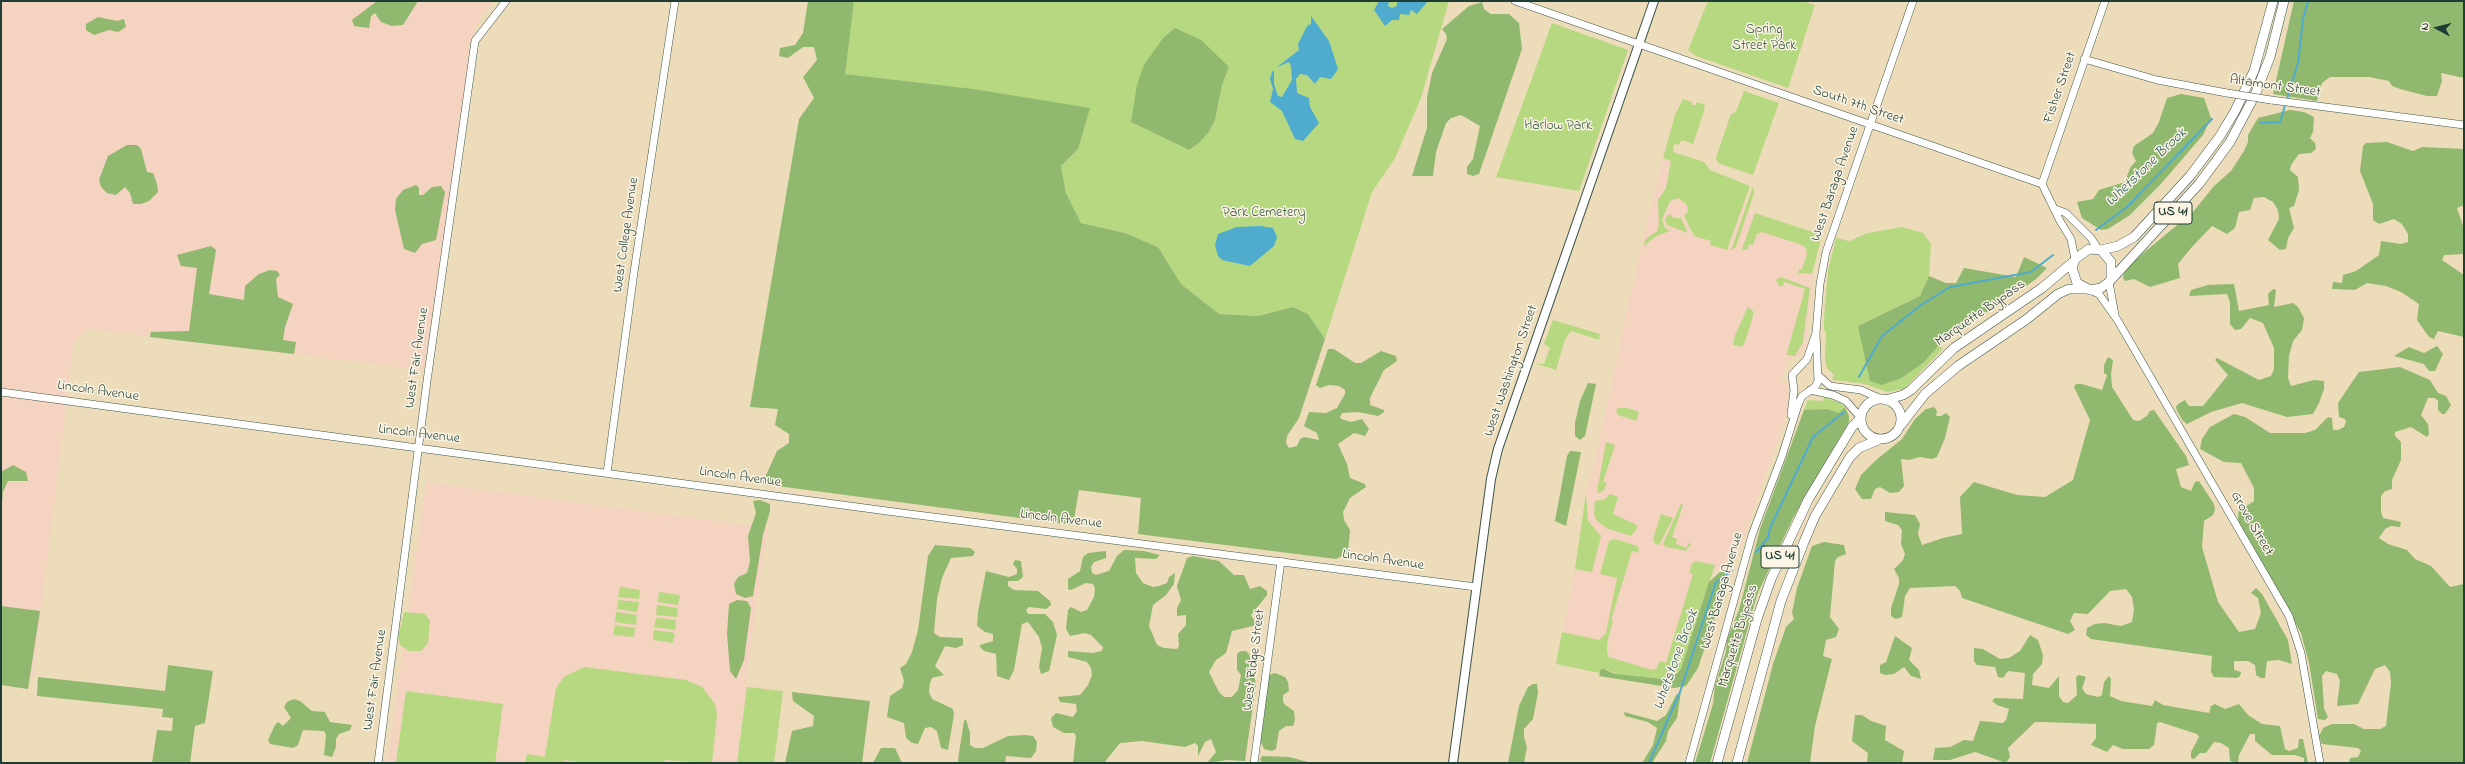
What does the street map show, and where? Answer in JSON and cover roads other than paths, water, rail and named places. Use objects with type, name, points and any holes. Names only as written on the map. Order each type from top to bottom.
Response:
[{"type":"highway","name":"US 41","points":[[2074,260],[2084,250],[2099,250],[2118,246],[2134,237],[2190,176],[2220,136],[2235,111],[2254,71],[2273,1]]},
{"type":"highway","name":"US 41","points":[[2088,289],[2100,288],[2110,280],[2187,198],[2230,142],[2254,95],[2268,63],[2284,1]]},
{"type":"highway","points":[[2099,250],[2111,262],[2110,280]]},
{"type":"highway","points":[[2074,260],[2074,278],[2088,289]]},
{"type":"highway","name":"Marquette Bypass","points":[[1883,399],[1903,396],[1912,390],[1954,348],[2046,285],[2074,260]]},
{"type":"highway","name":"Marquette Bypass","points":[[1901,425],[1926,394],[1958,366],[2026,319],[2058,294],[2069,289],[2088,289]]},
{"type":"highway","name":"US 41","points":[[1860,418],[1869,402],[1883,399]]},
{"type":"highway","points":[[1883,399],[1899,410],[1901,425]]},
{"type":"highway","points":[[1860,418],[1866,433],[1878,440]]},
{"type":"highway","name":"Marquette Bypass","points":[[1717,763],[1757,619],[1773,573],[1808,500],[1852,427],[1860,418]]},
{"type":"highway","name":"US 41","points":[[1737,763],[1781,601],[1815,516],[1850,457],[1859,448],[1878,440],[1893,436],[1901,425]]},
{"type":"main road","name":"West Washington Street","points":[[1453,763],[1491,479],[1498,449],[1654,1]]},
{"type":"street","name":"West Fair Avenue","points":[[378,763],[475,41],[506,1]]},
{"type":"street","name":"West College Avenue","points":[[607,473],[635,264],[675,1]]},
{"type":"street","name":"South 7th Street","points":[[1515,1],[2042,184]]},
{"type":"street","name":"West Baraga Avenue","points":[[1800,366],[1809,355],[1816,333],[1820,284],[1826,252],[1914,1]]},
{"type":"street","name":"Fisher Street","points":[[2042,184],[2105,1]]},
{"type":"street","name":"Altamont Street","points":[[2084,59],[2157,80],[2227,93],[2464,126]]},
{"type":"street","points":[[2042,184],[2060,221],[2071,239],[2074,260]]},
{"type":"street","points":[[2055,209],[2066,214],[2091,238],[2099,250]]},
{"type":"street","name":"Grove Street","points":[[2110,280],[2115,315]]},
{"type":"street","name":"Grove Street","points":[[2088,289],[2099,294],[2115,315],[2289,616],[2302,653],[2320,763]]},
{"type":"street","name":"West Baraga Avenue","points":[[1816,333],[1818,346],[1817,374]]},
{"type":"street","points":[[1860,418],[1846,401],[1833,395],[1809,390],[1800,390],[1794,385],[1793,373],[1800,366],[1809,366],[1830,386],[1861,390],[1883,399]]},
{"type":"street","points":[[1809,390],[1816,385],[1817,374]]},
{"type":"street","name":"West Baraga Avenue","points":[[1790,428],[1794,385]]},
{"type":"street","name":"West Baraga Avenue","points":[[1688,763],[1742,567],[1799,402],[1809,390]]},
{"type":"street","name":"Lincoln Avenue","points":[[1,392],[419,449],[1476,587]]},
{"type":"street","name":"West Ridge Street","points":[[1254,763],[1281,561]]},
{"type":"water","points":[[1379,1],[1389,1],[1388,6],[1392,8],[1397,6],[1397,1],[1428,1],[1417,14],[1411,10],[1409,15],[1400,14],[1399,20],[1392,20],[1385,26],[1374,10]]},
{"type":"water","points":[[1311,16],[1329,41],[1338,69],[1331,79],[1320,77],[1315,84],[1307,75],[1300,74],[1296,79],[1297,93],[1309,98],[1310,107],[1319,123],[1303,141],[1295,139],[1282,111],[1270,102],[1273,89],[1270,79],[1274,70],[1274,84],[1278,96],[1282,97],[1292,80],[1291,66],[1289,62],[1277,67],[1299,50],[1298,44],[1307,26],[1311,24]]},
{"type":"water","points":[[1260,226],[1273,228],[1277,237],[1274,246],[1250,266],[1222,260],[1218,256],[1215,245],[1218,234],[1237,227]]},
{"type":"waterway","name":"Whetstone Brook","points":[[2260,123],[2280,122],[2298,63],[2303,19],[2308,1]]},
{"type":"waterway","name":"Whetstone Brook","points":[[2096,230],[2127,207],[2212,119]]},
{"type":"waterway","name":"Whetstone Brook","points":[[1859,377],[1882,336],[1921,305],[1950,287],[2031,272],[2053,255]]},
{"type":"waterway","name":"Whetstone Brook","points":[[1756,552],[1768,538],[1770,528],[1813,437],[1844,412]]},
{"type":"waterway","name":"Whetstone Brook","points":[[1649,763],[1680,692],[1716,582],[1732,571]]},
{"type":"park label","name":"Spring Street Park","points":[[1764,40]]},
{"type":"park label","name":"Harlow Park","points":[[1558,127]]},
{"type":"park label","name":"Park Cemetery","points":[[1264,214]]}]
